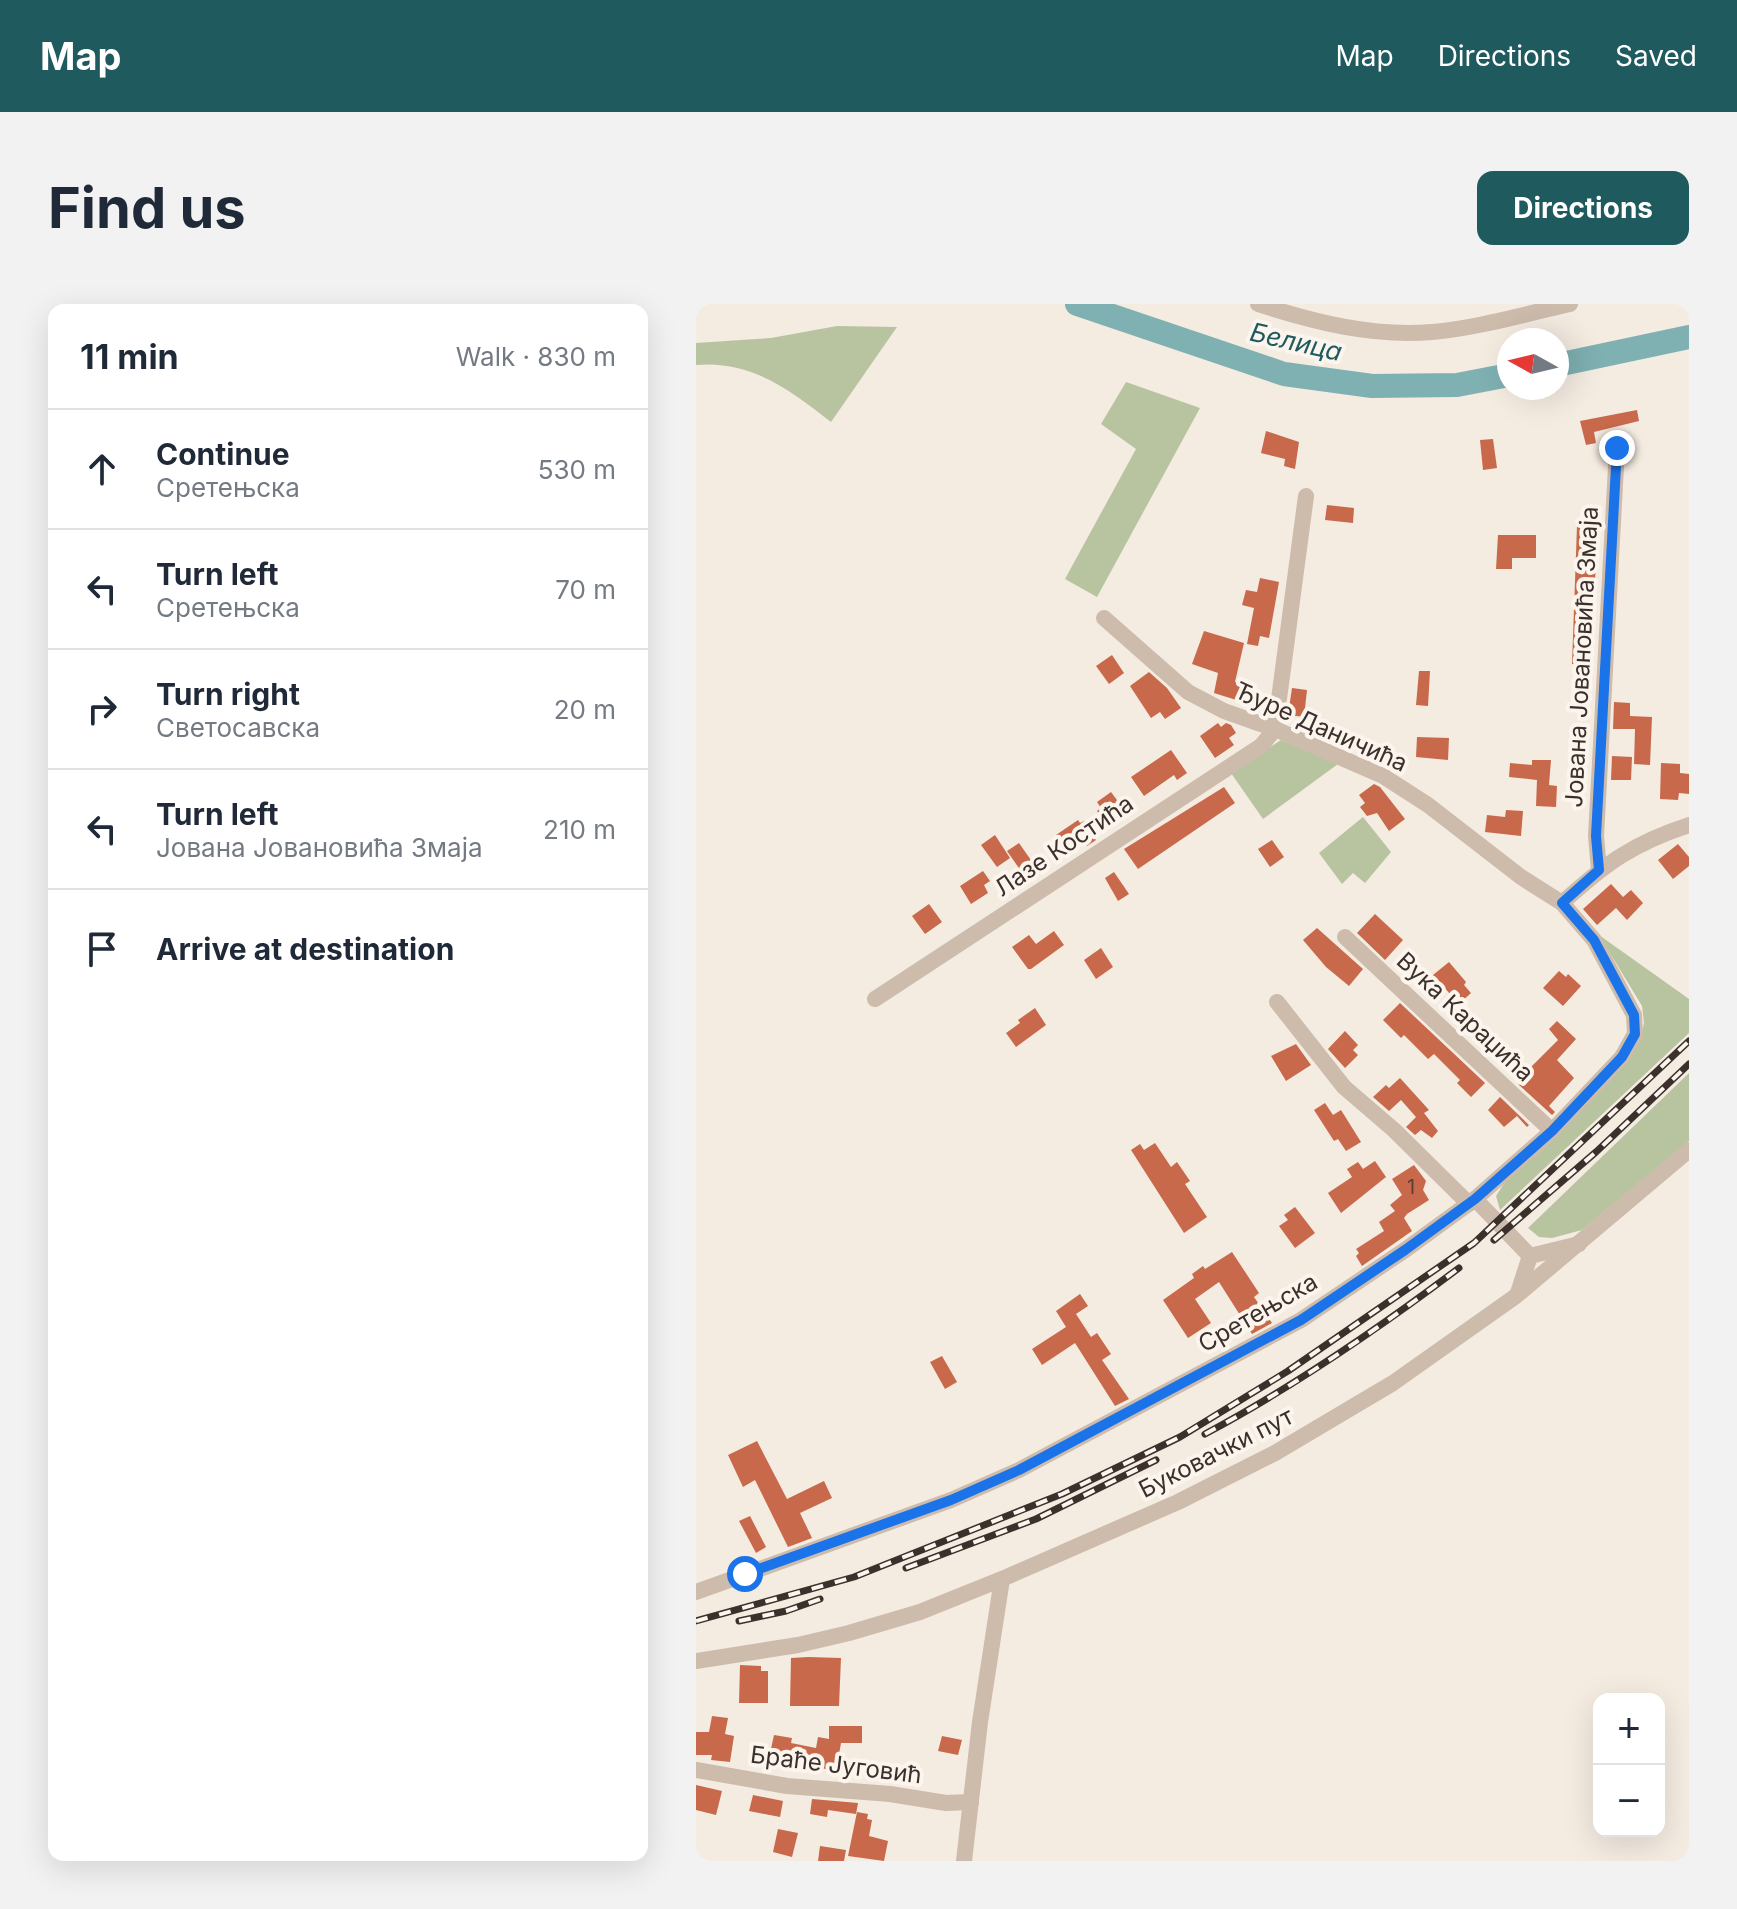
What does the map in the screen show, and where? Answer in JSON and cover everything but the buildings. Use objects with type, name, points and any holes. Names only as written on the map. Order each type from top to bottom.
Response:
[{"type":"street","points":[[1258,304],[1316,323],[1389,332],[1433,332],[1570,304]]},
{"type":"street","name":"Јована Јовановића Змаја","points":[[1599,870],[1596,836],[1617,448]]},
{"type":"street","points":[[1275,729],[1306,496]]},
{"type":"street","name":"Ђуре Даничића","points":[[1104,618],[1188,692],[1224,711],[1275,729],[1383,776],[1428,805],[1521,877],[1562,903]]},
{"type":"street","name":"Лазе Костића","points":[[875,999],[1261,746],[1275,729]]},
{"type":"street","points":[[1562,903],[1599,870],[1636,845],[1689,825]]},
{"type":"street","name":"Сретењска","points":[[696,1592],[951,1500],[1019,1470],[1301,1320],[1472,1202],[1552,1131],[1622,1057],[1635,1034],[1636,1024],[1623,992],[1594,940],[1562,903]]},
{"type":"street","name":"Вука Караџића","points":[[1345,937],[1552,1131]]},
{"type":"street","points":[[1277,1002],[1344,1087],[1530,1256]]},
{"type":"street","name":"Буковачки пут","points":[[696,1661],[798,1645],[920,1612],[1178,1502],[1275,1453],[1393,1383],[1516,1296],[1689,1150]]},
{"type":"street","points":[[1530,1256],[1569,1244],[1580,1244]]},
{"type":"street","points":[[1516,1296],[1530,1256]]},
{"type":"street","points":[[964,1861],[1002,1579]]},
{"type":"street","name":"Браће Југовић","points":[[696,1770],[787,1786],[890,1794],[946,1803],[971,1802]]},
{"type":"green space","points":[[837,326],[897,327],[831,422],[785,389],[752,372],[735,367],[696,365],[696,343],[771,338]]},
{"type":"green space","points":[[1126,382],[1200,408],[1097,597],[1065,579],[1136,449],[1101,424]]},
{"type":"green space","points":[[1281,740],[1338,764],[1263,819],[1231,773]]},
{"type":"green space","points":[[1363,817],[1391,852],[1365,883],[1353,873],[1342,884],[1319,853]]},
{"type":"green space","points":[[1599,935],[1689,999],[1689,1033],[1500,1210],[1496,1196],[1503,1185],[1640,1041],[1644,1023],[1642,1006]]},
{"type":"green space","points":[[1689,1073],[1689,1141],[1582,1230],[1552,1238],[1539,1237],[1528,1228]]},
{"type":"waterway","name":"Белица","points":[[1077,304],[1284,374],[1372,386],[1457,385],[1497,377]]},
{"type":"waterway","name":"Белица","points":[[1569,362],[1689,337]]},
{"type":"railway","points":[[696,1621],[854,1577],[1062,1494],[1180,1437],[1288,1371],[1474,1243],[1689,1041]]},
{"type":"railway","points":[[1494,1240],[1596,1152],[1689,1064]]},
{"type":"railway","points":[[1205,1434],[1335,1356],[1459,1268]]},
{"type":"railway","points":[[906,1568],[1036,1519],[1156,1460]]},
{"type":"railway","points":[[739,1621],[786,1611],[820,1599]]},
{"type":"route","points":[[745,1574],[951,1500],[1019,1470],[1301,1320],[1475,1199],[1552,1131],[1622,1057],[1635,1034],[1634,1015],[1594,940],[1562,903],[1599,870],[1596,836],[1617,448]]}]
